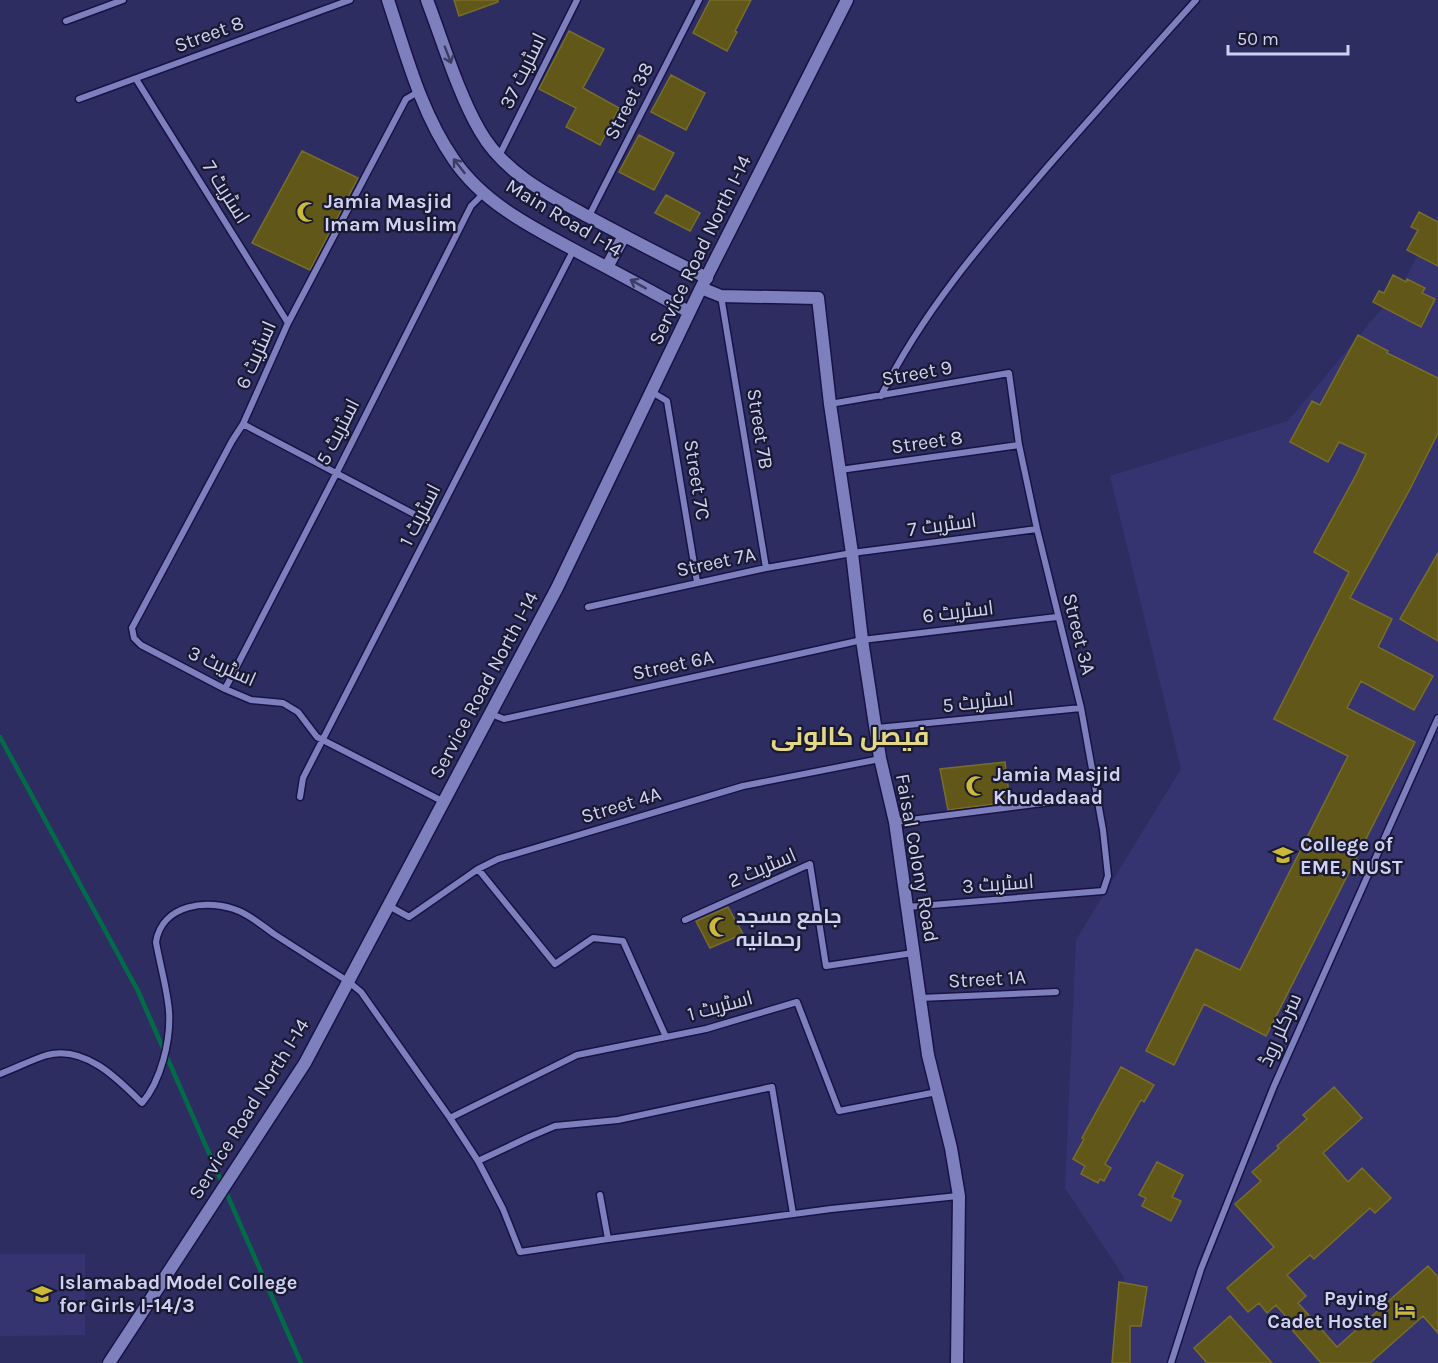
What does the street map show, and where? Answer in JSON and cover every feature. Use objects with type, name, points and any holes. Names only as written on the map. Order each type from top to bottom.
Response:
[{"type":"main road","name":"Main Road I-14","points":[[388,0],[418,92],[452,158],[464,173],[484,193],[512,215],[689,312]]},
{"type":"main road","name":"Main Road I-14","points":[[427,0],[461,89],[480,131],[499,157],[513,171],[545,193],[704,283]]},
{"type":"main road","name":"Service Road North I-14","points":[[109,1363],[305,1063],[349,982],[557,588],[689,312],[847,0]]},
{"type":"main road","points":[[607,267],[624,237]]},
{"type":"main road","name":"Faisal Colony Road","points":[[704,283],[721,296],[818,298],[830,404],[880,758],[895,822],[928,1055],[951,1148],[959,1196],[957,1363]]},
{"type":"street","points":[[66,21],[123,0]]},
{"type":"street","name":"Street 8","points":[[79,99],[350,0]]},
{"type":"street","name":"اسٹریٹ 37","points":[[499,157],[577,0]]},
{"type":"street","name":"Street 38","points":[[589,217],[699,0]]},
{"type":"street","points":[[881,396],[902,355],[942,297],[998,226],[1196,0]]},
{"type":"street","name":"اسٹریٹ 7","points":[[136,79],[288,323]]},
{"type":"street","name":"اسٹریٹ 6","points":[[134,638],[132,628],[243,424],[288,323],[406,99],[418,92]]},
{"type":"street","name":"اسٹریٹ 5","points":[[225,689],[471,206],[484,193]]},
{"type":"street","name":"اسٹریٹ 1","points":[[300,797],[303,778],[574,249]]},
{"type":"street","name":"Street 7B","points":[[721,296],[766,568]]},
{"type":"street","name":"Street 9","points":[[830,404],[1009,373]]},
{"type":"street","name":"Street 3A","points":[[1009,373],[1019,446],[1081,708],[1097,796],[1108,876],[1103,891],[1091,893]]},
{"type":"street","name":"Street 7C","points":[[652,392],[667,401],[697,582]]},
{"type":"street","points":[[243,424],[433,524]]},
{"type":"street","name":"Street 8","points":[[840,470],[1019,446]]},
{"type":"street","name":"اسٹریٹ 7","points":[[852,554],[1037,529]]},
{"type":"street","name":"Street 7A","points":[[588,608],[697,582],[852,554]]},
{"type":"street","name":"اسٹریٹ 6","points":[[862,640],[1058,617]]},
{"type":"street","name":"اسٹریٹ 3","points":[[134,638],[141,645],[225,689],[251,700],[283,703],[298,712],[317,737],[444,802]]},
{"type":"street","name":"Street 6A","points":[[490,714],[504,719],[862,640]]},
{"type":"street","name":"اسٹریٹ 5","points":[[877,729],[1081,708]]},
{"type":"street","name":"سرکلر روڈ","points":[[1171,1363],[1202,1269],[1274,1086],[1438,718]]},
{"type":"street","name":"Street 4A","points":[[389,906],[409,917],[478,869],[509,855],[715,793],[880,758]]},
{"type":"street","points":[[895,822],[1097,796]]},
{"type":"street","name":"اسٹریٹ 2","points":[[686,920],[810,864],[826,966],[914,953]]},
{"type":"street","points":[[478,869],[555,964],[593,938],[623,941],[666,1037]]},
{"type":"street","name":"اسٹریٹ 3","points":[[907,907],[1091,893]]},
{"type":"street","points":[[0,1074],[47,1055],[65,1052],[92,1062],[119,1080],[142,1103],[158,1078],[169,1012],[156,942],[158,930],[166,918],[181,909],[199,905],[219,905],[240,912],[361,992],[478,1161],[503,1209],[520,1252],[793,1214],[959,1196]]},
{"type":"street","name":"Street 1A","points":[[920,998],[1056,992]]},
{"type":"street","name":"اسٹریٹ 1","points":[[450,1118],[577,1055],[706,1029],[797,1002],[839,1111],[937,1092]]},
{"type":"street","points":[[478,1161],[555,1126],[618,1120],[772,1087],[793,1214]]},
{"type":"street","points":[[600,1195],[608,1239]]},
{"type":"shaded area","name":"College of EME, NUST","points":[[1438,215],[1438,1363],[1116,1363],[1124,1277],[1065,1188],[1076,940],[1181,769],[1110,476],[1288,421],[1404,282]]},
{"type":"shaded area","name":"Islamabad Model College for Girls I-14/3","points":[[0,1254],[85,1254],[85,1335],[0,1336]]},
{"type":"building","points":[[454,0],[498,0],[498,2],[459,16]]},
{"type":"building","points":[[710,0],[751,0],[727,51],[693,33]]},
{"type":"building","points":[[569,31],[604,49],[583,88],[619,108],[600,145],[566,127],[576,108],[539,89]]},
{"type":"building","points":[[671,75],[705,93],[686,130],[651,112]]},
{"type":"building","points":[[639,135],[674,153],[654,190],[619,172]]},
{"type":"building","name":"Jamia Masjid Imam Muslim","points":[[302,151],[358,178],[310,270],[252,243]]},
{"type":"building","points":[[666,195],[700,213],[690,231],[655,213]]},
{"type":"building","points":[[1419,212],[1438,222],[1438,266],[1407,250],[1418,230],[1411,227]]},
{"type":"building","points":[[1393,275],[1425,288],[1422,293],[1435,299],[1421,327],[1373,302],[1379,291],[1384,293]]},
{"type":"building","points":[[1358,335],[1388,351],[1387,353],[1438,378],[1438,433],[1350,598],[1392,619],[1378,647],[1433,676],[1414,710],[1361,681],[1347,708],[1415,742],[1266,1036],[1204,1004],[1174,1065],[1146,1051],[1196,949],[1240,970],[1348,756],[1274,719],[1349,572],[1314,552],[1366,454],[1339,442],[1328,462],[1290,442],[1312,401],[1320,405]]},
{"type":"building","points":[[1438,553],[1438,641],[1400,619]]},
{"type":"building","name":"Jamia Masjid Khudadaad","points":[[1005,762],[1010,802],[948,810],[940,769]]},
{"type":"building","name":"جامع مسجد رحمانیہ","points":[[728,907],[743,934],[710,948],[696,921]]},
{"type":"building","points":[[1121,1067],[1154,1085],[1144,1102],[1141,1100],[1105,1164],[1111,1168],[1104,1181],[1100,1179],[1098,1183],[1081,1174],[1085,1166],[1073,1159]]},
{"type":"building","points":[[1334,1087],[1362,1118],[1323,1153],[1348,1182],[1362,1168],[1391,1198],[1375,1213],[1370,1208],[1314,1259],[1310,1255],[1287,1275],[1306,1296],[1298,1303],[1337,1347],[1428,1266],[1438,1277],[1438,1333],[1423,1316],[1370,1363],[1321,1363],[1293,1331],[1296,1328],[1276,1305],[1267,1313],[1259,1303],[1248,1312],[1227,1288],[1274,1247],[1235,1204],[1261,1181],[1252,1172],[1307,1119],[1303,1115]]},
{"type":"building","points":[[1157,1162],[1183,1175],[1172,1197],[1181,1201],[1171,1221],[1142,1206],[1146,1198],[1139,1195]]},
{"type":"building","points":[[1119,1282],[1147,1287],[1141,1326],[1130,1326],[1130,1363],[1112,1363]]},
{"type":"building","points":[[1230,1316],[1272,1363],[1207,1363],[1194,1348]]},
{"type":"waterway","points":[[0,737],[138,991],[301,1363]]},
{"type":"place","name":"Jamia Masjid Imam Muslim","points":[[307,212]]},
{"type":"place","name":"Jamia Masjid Khudadaad","points":[[976,786]]},
{"type":"place","name":"College of EME, NUST","points":[[1283,855]]},
{"type":"place","name":"جامع مسجد رحمانیہ","points":[[719,927]]},
{"type":"place","name":"Islamabad Model College for Girls I-14/3","points":[[42,1294]]},
{"type":"place","name":"Paying Cadet Hostel","points":[[1405,1310]]},
{"type":"district","name":"فیصل کالونی","points":[[850,736]]}]
